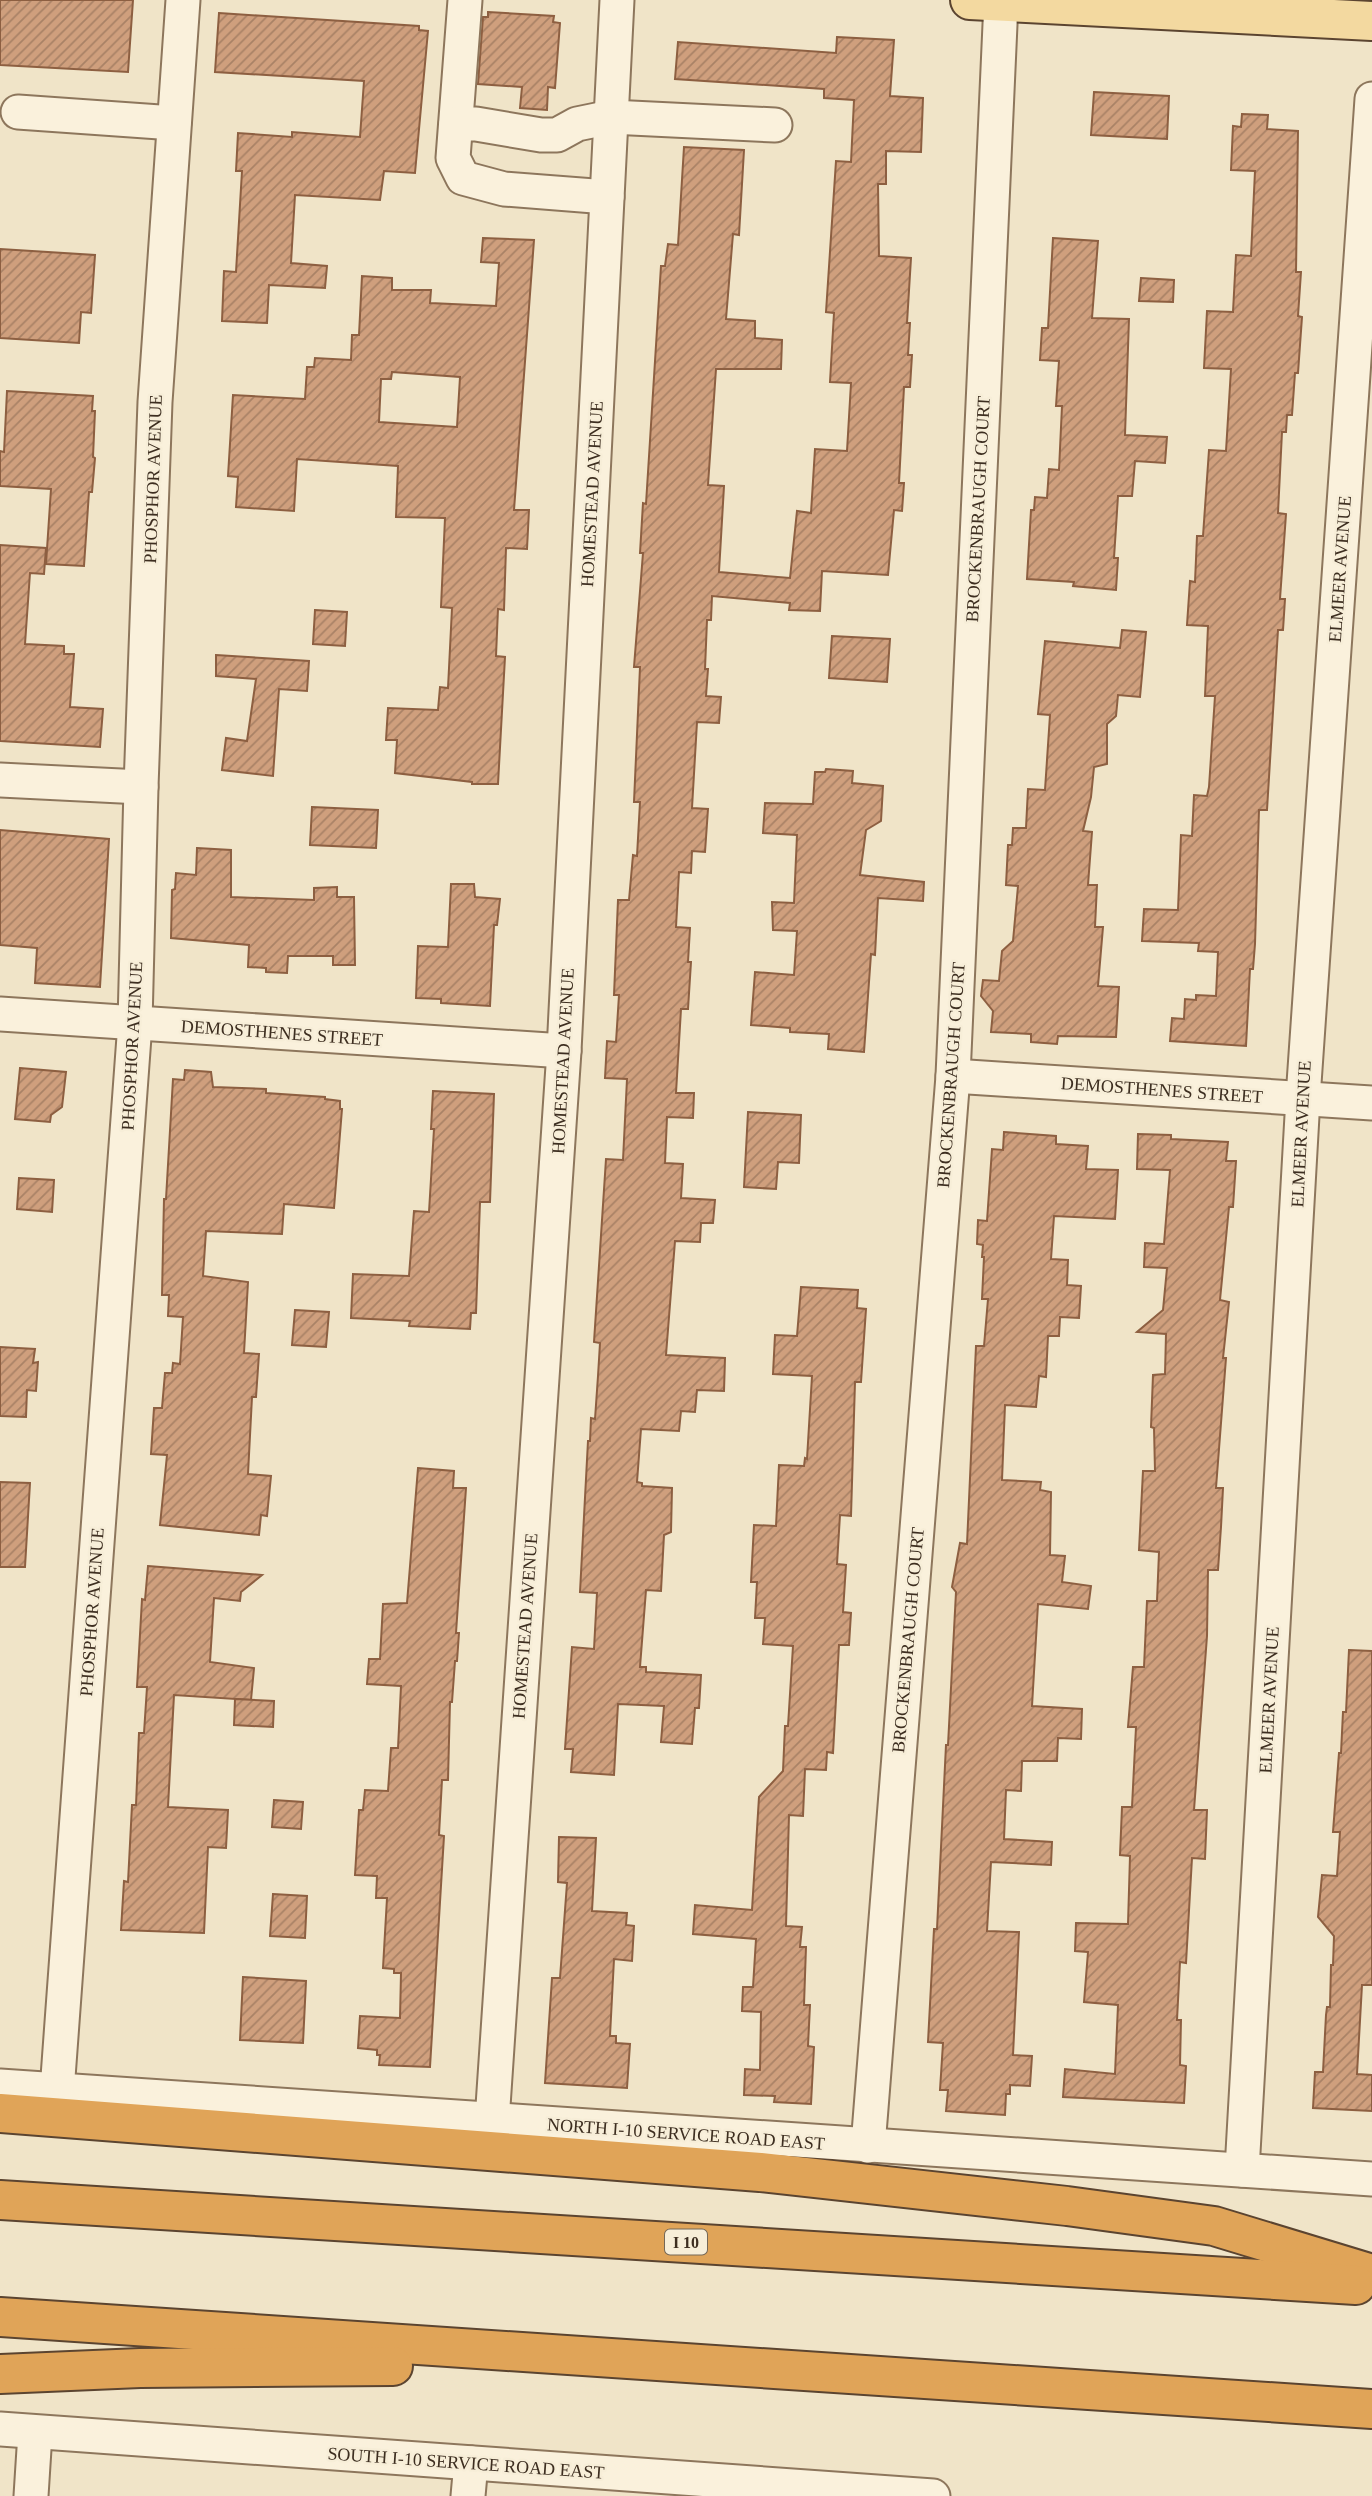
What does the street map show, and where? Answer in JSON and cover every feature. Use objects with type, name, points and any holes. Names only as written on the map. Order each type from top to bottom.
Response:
[{"type":"highway","points":[[0,2113],[760,2172],[1067,2206],[1214,2226],[1372,2274]]},
{"type":"highway","name":"I 10","points":[[0,2200],[1372,2286]]},
{"type":"highway","points":[[0,2317],[1372,2409]]},
{"type":"highway","points":[[0,2374],[140,2368],[692,2363]]},
{"type":"main road","points":[[986,1],[1107,4],[1372,21]]},
{"type":"street","name":"PHOSPHOR AVENUE","points":[[57,2091],[135,1023],[155,402],[183,0]]},
{"type":"street","points":[[465,0],[453,158],[463,178],[504,188],[607,197]]},
{"type":"street","name":"HOMESTEAD AVENUE","points":[[492,2120],[564,1051],[617,0]]},
{"type":"street","name":"BROCKENBRAUGH COURT","points":[[868,2146],[953,1076],[986,1]]},
{"type":"street","name":"ELMEER AVENUE","points":[[1242,2170],[1303,1098],[1372,99]]},
{"type":"street","points":[[18,112],[174,123]]},
{"type":"street","points":[[456,124],[476,124],[541,135],[557,135],[577,124],[611,117],[775,125]]},
{"type":"street","points":[[0,780],[141,787]]},
{"type":"street","name":"DEMOSTHENES STREET","points":[[0,1014],[564,1051]]},
{"type":"street","name":"DEMOSTHENES STREET","points":[[953,1076],[1372,1103]]},
{"type":"street","name":"NORTH I-10 SERVICE ROAD EAST","points":[[0,2086],[1372,2179]]},
{"type":"street","name":"SOUTH I-10 SERVICE ROAD EAST","points":[[0,2429],[855,2493],[933,2496]]},
{"type":"street","points":[[31,2496],[35,2433]]},
{"type":"street","points":[[468,2496],[471,2463]]},
{"type":"building","points":[[0,0],[133,0],[128,72],[0,65]]},
{"type":"building","points":[[488,12],[554,16],[553,22],[560,23],[555,88],[548,87],[547,110],[520,108],[522,87],[478,84],[483,17],[488,17]]},
{"type":"building","points":[[219,13],[419,26],[419,30],[428,31],[415,173],[384,171],[380,200],[295,195],[291,263],[327,266],[325,288],[269,285],[267,323],[222,321],[224,271],[236,272],[242,171],[236,171],[238,133],[292,137],[292,132],[360,137],[364,81],[215,72]]},
{"type":"building","points":[[837,37],[894,40],[890,96],[923,98],[921,152],[886,151],[886,184],[878,184],[879,256],[911,258],[907,323],[910,323],[908,355],[912,355],[910,387],[904,387],[899,483],[904,483],[902,511],[894,510],[888,575],[822,571],[820,611],[789,610],[790,603],[712,596],[711,620],[707,620],[706,696],[721,697],[719,723],[697,722],[692,808],[708,809],[705,852],[692,851],[691,873],[679,872],[676,927],[690,928],[688,962],[691,962],[688,1009],[681,1009],[676,1093],[694,1093],[693,1118],[667,1117],[665,1163],[683,1164],[681,1198],[715,1200],[713,1223],[701,1223],[700,1242],[675,1241],[666,1355],[725,1358],[724,1391],[697,1390],[695,1412],[681,1411],[679,1431],[641,1429],[637,1482],[642,1483],[642,1486],[672,1488],[671,1532],[664,1535],[661,1591],[646,1590],[640,1667],[646,1667],[646,1672],[701,1675],[699,1708],[695,1708],[692,1744],[661,1742],[664,1706],[618,1704],[614,1775],[571,1772],[573,1749],[565,1749],[572,1647],[594,1649],[597,1593],[580,1592],[588,1441],[591,1418],[595,1419],[600,1343],[594,1342],[606,1159],[623,1160],[627,1079],[605,1078],[607,1041],[616,1042],[619,995],[614,995],[618,900],[629,900],[633,855],[637,856],[640,802],[634,802],[640,667],[634,667],[643,553],[640,553],[643,503],[646,504],[661,266],[665,266],[668,244],[678,245],[684,147],[744,150],[739,235],[733,234],[726,319],[755,321],[755,338],[782,340],[781,369],[716,369],[708,485],[724,486],[719,572],[790,578],[797,511],[811,513],[815,449],[847,451],[851,383],[830,382],[834,313],[826,312],[836,161],[851,162],[854,100],[824,98],[824,89],[675,79],[678,42],[836,53]]},
{"type":"building","points":[[1094,92],[1169,96],[1167,139],[1091,135]]},
{"type":"building","points":[[1242,114],[1268,115],[1267,129],[1298,131],[1296,272],[1301,272],[1298,316],[1302,317],[1292,415],[1287,415],[1286,432],[1282,432],[1278,513],[1286,514],[1280,599],[1285,599],[1283,630],[1278,630],[1267,810],[1259,810],[1255,944],[1253,969],[1250,969],[1246,1046],[1170,1041],[1172,1018],[1184,1019],[1185,999],[1196,1000],[1196,995],[1216,996],[1218,952],[1198,951],[1199,943],[1142,941],[1144,909],[1178,910],[1181,835],[1192,836],[1194,795],[1207,796],[1209,787],[1215,696],[1205,696],[1208,626],[1187,625],[1190,581],[1195,582],[1197,536],[1203,536],[1209,450],[1226,451],[1231,369],[1204,368],[1207,311],[1233,312],[1236,255],[1251,256],[1255,171],[1231,170],[1233,126],[1241,127]]},
{"type":"building","points":[[483,238],[534,240],[514,510],[529,510],[527,549],[506,548],[504,610],[498,609],[496,656],[505,657],[498,784],[472,784],[395,773],[397,740],[386,740],[388,708],[438,710],[440,687],[448,688],[452,608],[441,607],[445,518],[396,517],[398,466],[297,459],[294,511],[236,507],[238,477],[228,476],[233,395],[305,399],[307,367],[314,367],[315,358],[351,360],[352,335],[359,335],[362,276],[392,278],[392,290],[431,290],[430,303],[496,306],[499,263],[481,262]],"holes":[[[392,372],[460,377],[457,427],[379,422],[381,379],[391,379]]]},
{"type":"building","points":[[1053,238],[1098,241],[1092,318],[1129,319],[1125,435],[1167,437],[1165,463],[1135,461],[1132,496],[1118,496],[1114,558],[1118,558],[1116,590],[1073,586],[1074,582],[1027,579],[1031,510],[1034,510],[1035,497],[1047,498],[1049,469],[1059,470],[1062,406],[1056,406],[1059,361],[1040,360],[1042,328],[1048,328]]},
{"type":"building","points":[[0,249],[95,255],[91,313],[81,312],[79,343],[0,338]]},
{"type":"building","points":[[1141,278],[1174,280],[1173,302],[1139,301]]},
{"type":"building","points":[[7,391],[93,396],[95,458],[92,492],[89,492],[84,566],[46,564],[51,489],[0,486],[0,451],[4,452]]},
{"type":"building","points":[[0,545],[46,548],[44,574],[30,573],[25,644],[64,646],[64,654],[74,654],[70,707],[103,709],[100,747],[0,741]]},
{"type":"building","points":[[315,610],[347,612],[345,646],[313,644]]},
{"type":"building","points":[[1122,630],[1146,632],[1140,697],[1118,695],[1116,716],[1107,724],[1107,764],[1094,767],[1091,797],[1083,831],[1092,832],[1088,885],[1097,885],[1095,927],[1103,927],[1098,986],[1119,987],[1116,1037],[1058,1036],[1057,1044],[1031,1042],[1031,1034],[991,1032],[993,1011],[981,996],[983,980],[999,981],[1002,951],[1013,941],[1018,886],[1006,885],[1008,845],[1012,845],[1013,828],[1026,828],[1028,789],[1045,790],[1050,715],[1038,714],[1045,641],[1120,648]]},
{"type":"building","points":[[832,636],[890,639],[887,682],[829,678]]},
{"type":"building","points":[[216,655],[309,661],[307,691],[279,689],[273,776],[222,770],[226,738],[247,741],[256,679],[216,676]]},
{"type":"building","points":[[826,769],[853,771],[852,783],[883,786],[881,821],[866,830],[860,875],[924,882],[923,901],[878,898],[875,955],[871,954],[864,1052],[828,1049],[829,1034],[790,1032],[790,1028],[751,1025],[755,972],[794,975],[797,931],[773,930],[772,902],[794,903],[797,835],[763,833],[765,803],[813,804],[815,772],[825,772]]},
{"type":"building","points":[[312,807],[378,810],[376,848],[310,845]]},
{"type":"building","points":[[0,830],[109,839],[100,987],[35,983],[37,948],[0,945]]},
{"type":"building","points":[[197,848],[231,850],[231,897],[314,900],[314,888],[337,887],[337,897],[354,897],[355,965],[333,965],[333,956],[288,956],[287,973],[266,972],[266,968],[248,967],[249,945],[171,938],[172,890],[175,889],[176,873],[196,875]]},
{"type":"building","points":[[451,884],[474,884],[475,897],[500,899],[497,925],[494,925],[490,1006],[441,1003],[441,999],[416,998],[418,946],[448,947]]},
{"type":"building","points":[[20,1068],[66,1072],[62,1107],[51,1115],[50,1122],[15,1119]]},
{"type":"building","points":[[185,1070],[211,1072],[213,1087],[266,1089],[266,1093],[325,1097],[340,1101],[342,1109],[334,1208],[284,1204],[282,1234],[206,1231],[203,1276],[248,1282],[244,1353],[259,1354],[256,1397],[252,1397],[248,1474],[271,1476],[267,1516],[261,1515],[259,1535],[160,1525],[167,1455],[151,1454],[154,1408],[162,1408],[165,1373],[172,1373],[173,1363],[180,1364],[183,1317],[168,1316],[169,1295],[162,1295],[164,1199],[173,1079],[184,1080]]},
{"type":"building","points":[[433,1091],[494,1094],[490,1202],[480,1202],[476,1313],[471,1313],[470,1329],[409,1326],[410,1321],[351,1318],[353,1274],[409,1276],[414,1211],[429,1212],[434,1129],[431,1129]]},
{"type":"building","points":[[748,1112],[801,1115],[799,1163],[778,1162],[776,1189],[744,1187]]},
{"type":"building","points":[[1004,1132],[1056,1136],[1056,1144],[1088,1146],[1086,1169],[1118,1170],[1115,1219],[1054,1216],[1051,1259],[1068,1260],[1067,1285],[1081,1286],[1079,1318],[1060,1317],[1059,1336],[1048,1336],[1046,1377],[1039,1376],[1036,1407],[1005,1405],[1002,1480],[1041,1482],[1040,1490],[1051,1492],[1050,1555],[1065,1556],[1062,1582],[1091,1586],[1088,1609],[1038,1604],[1032,1706],[1082,1709],[1081,1739],[1058,1738],[1057,1761],[1022,1761],[1021,1791],[1006,1790],[1004,1839],[1052,1842],[1051,1865],[991,1862],[987,1931],[1019,1932],[1013,2055],[1032,2056],[1030,2086],[1010,2085],[1010,2094],[1006,2094],[1005,2115],[946,2111],[948,2090],[940,2090],[943,2043],[928,2042],[948,1745],[956,1592],[952,1587],[960,1543],[967,1544],[976,1346],[984,1346],[988,1299],[982,1299],[984,1257],[983,1245],[977,1244],[978,1220],[987,1221],[992,1149],[1003,1150]]},
{"type":"building","points":[[1138,1134],[1228,1142],[1226,1161],[1236,1161],[1233,1207],[1229,1207],[1220,1300],[1229,1302],[1216,1488],[1223,1488],[1221,1527],[1218,1570],[1208,1570],[1207,1636],[1194,1810],[1207,1810],[1205,1859],[1192,1858],[1186,1963],[1180,1962],[1177,2020],[1181,2020],[1180,2065],[1186,2066],[1184,2103],[1063,2097],[1065,2069],[1115,2074],[1118,2005],[1084,2002],[1088,1952],[1075,1951],[1076,1923],[1128,1924],[1130,1856],[1120,1855],[1122,1807],[1132,1807],[1136,1727],[1128,1727],[1133,1667],[1144,1667],[1147,1601],[1157,1601],[1159,1552],[1139,1550],[1143,1471],[1155,1471],[1154,1428],[1151,1427],[1153,1375],[1165,1374],[1166,1334],[1137,1332],[1163,1310],[1167,1268],[1144,1267],[1145,1243],[1164,1244],[1170,1170],[1137,1169]]},
{"type":"building","points":[[19,1178],[54,1180],[52,1212],[17,1209]]},
{"type":"building","points":[[801,1287],[858,1290],[857,1308],[866,1309],[861,1382],[855,1382],[851,1516],[840,1515],[837,1564],[846,1565],[843,1612],[851,1613],[849,1645],[839,1645],[833,1753],[827,1752],[826,1770],[805,1769],[803,1816],[789,1815],[786,1926],[802,1927],[800,1947],[806,1947],[804,2005],[810,2005],[808,2046],[814,2047],[811,2104],[774,2102],[775,2096],[744,2095],[745,2069],[760,2070],[761,2012],[742,2011],[743,1987],[753,1987],[756,1939],[693,1934],[695,1905],[752,1910],[759,1797],[783,1771],[793,1646],[763,1644],[765,1618],[755,1618],[757,1582],[751,1582],[754,1525],[776,1526],[779,1465],[804,1466],[805,1458],[807,1459],[812,1376],[773,1374],[775,1335],[797,1336]]},
{"type":"building","points":[[295,1310],[329,1312],[326,1347],[292,1345]]},
{"type":"building","points":[[0,1347],[35,1349],[33,1363],[38,1362],[36,1391],[27,1390],[26,1417],[0,1416]]},
{"type":"building","points":[[418,1468],[454,1471],[453,1488],[466,1488],[456,1633],[459,1633],[457,1661],[450,1702],[448,1780],[442,1780],[439,1835],[444,1836],[430,2067],[379,2065],[380,2055],[377,2055],[377,2050],[358,2048],[360,2016],[400,2018],[401,1973],[383,1968],[387,1898],[376,1898],[377,1876],[355,1875],[359,1810],[363,1810],[365,1790],[388,1791],[391,1748],[398,1748],[401,1686],[367,1684],[369,1659],[380,1659],[383,1604],[407,1603]]},
{"type":"building","points":[[0,1482],[30,1483],[25,1567],[0,1567]]},
{"type":"building","points":[[148,1566],[262,1575],[241,1592],[240,1601],[214,1598],[210,1662],[254,1668],[251,1700],[174,1695],[168,1807],[228,1810],[226,1848],[208,1847],[204,1933],[121,1930],[124,1881],[128,1882],[132,1805],[136,1805],[139,1733],[144,1733],[147,1687],[137,1687],[142,1599],[145,1600]]},
{"type":"building","points":[[1349,1650],[1372,1651],[1372,1985],[1362,1985],[1357,2074],[1372,2075],[1372,2111],[1313,2108],[1315,2072],[1323,2072],[1334,1936],[1318,1917],[1322,1875],[1337,1876],[1340,1832],[1333,1832],[1343,1712],[1346,1712]]},
{"type":"building","points":[[235,1699],[274,1701],[273,1727],[234,1725]]},
{"type":"building","points":[[274,1800],[303,1802],[301,1829],[272,1827]]},
{"type":"building","points":[[559,1837],[596,1838],[592,1911],[627,1913],[626,1925],[634,1926],[632,1961],[614,1959],[610,2036],[616,2036],[616,2043],[630,2044],[627,2088],[545,2083],[552,1978],[560,1978],[567,1883],[558,1882]]},
{"type":"building","points":[[273,1894],[307,1896],[305,1938],[270,1936]]},
{"type":"building","points":[[243,1977],[306,1981],[303,2043],[240,2040]]}]
